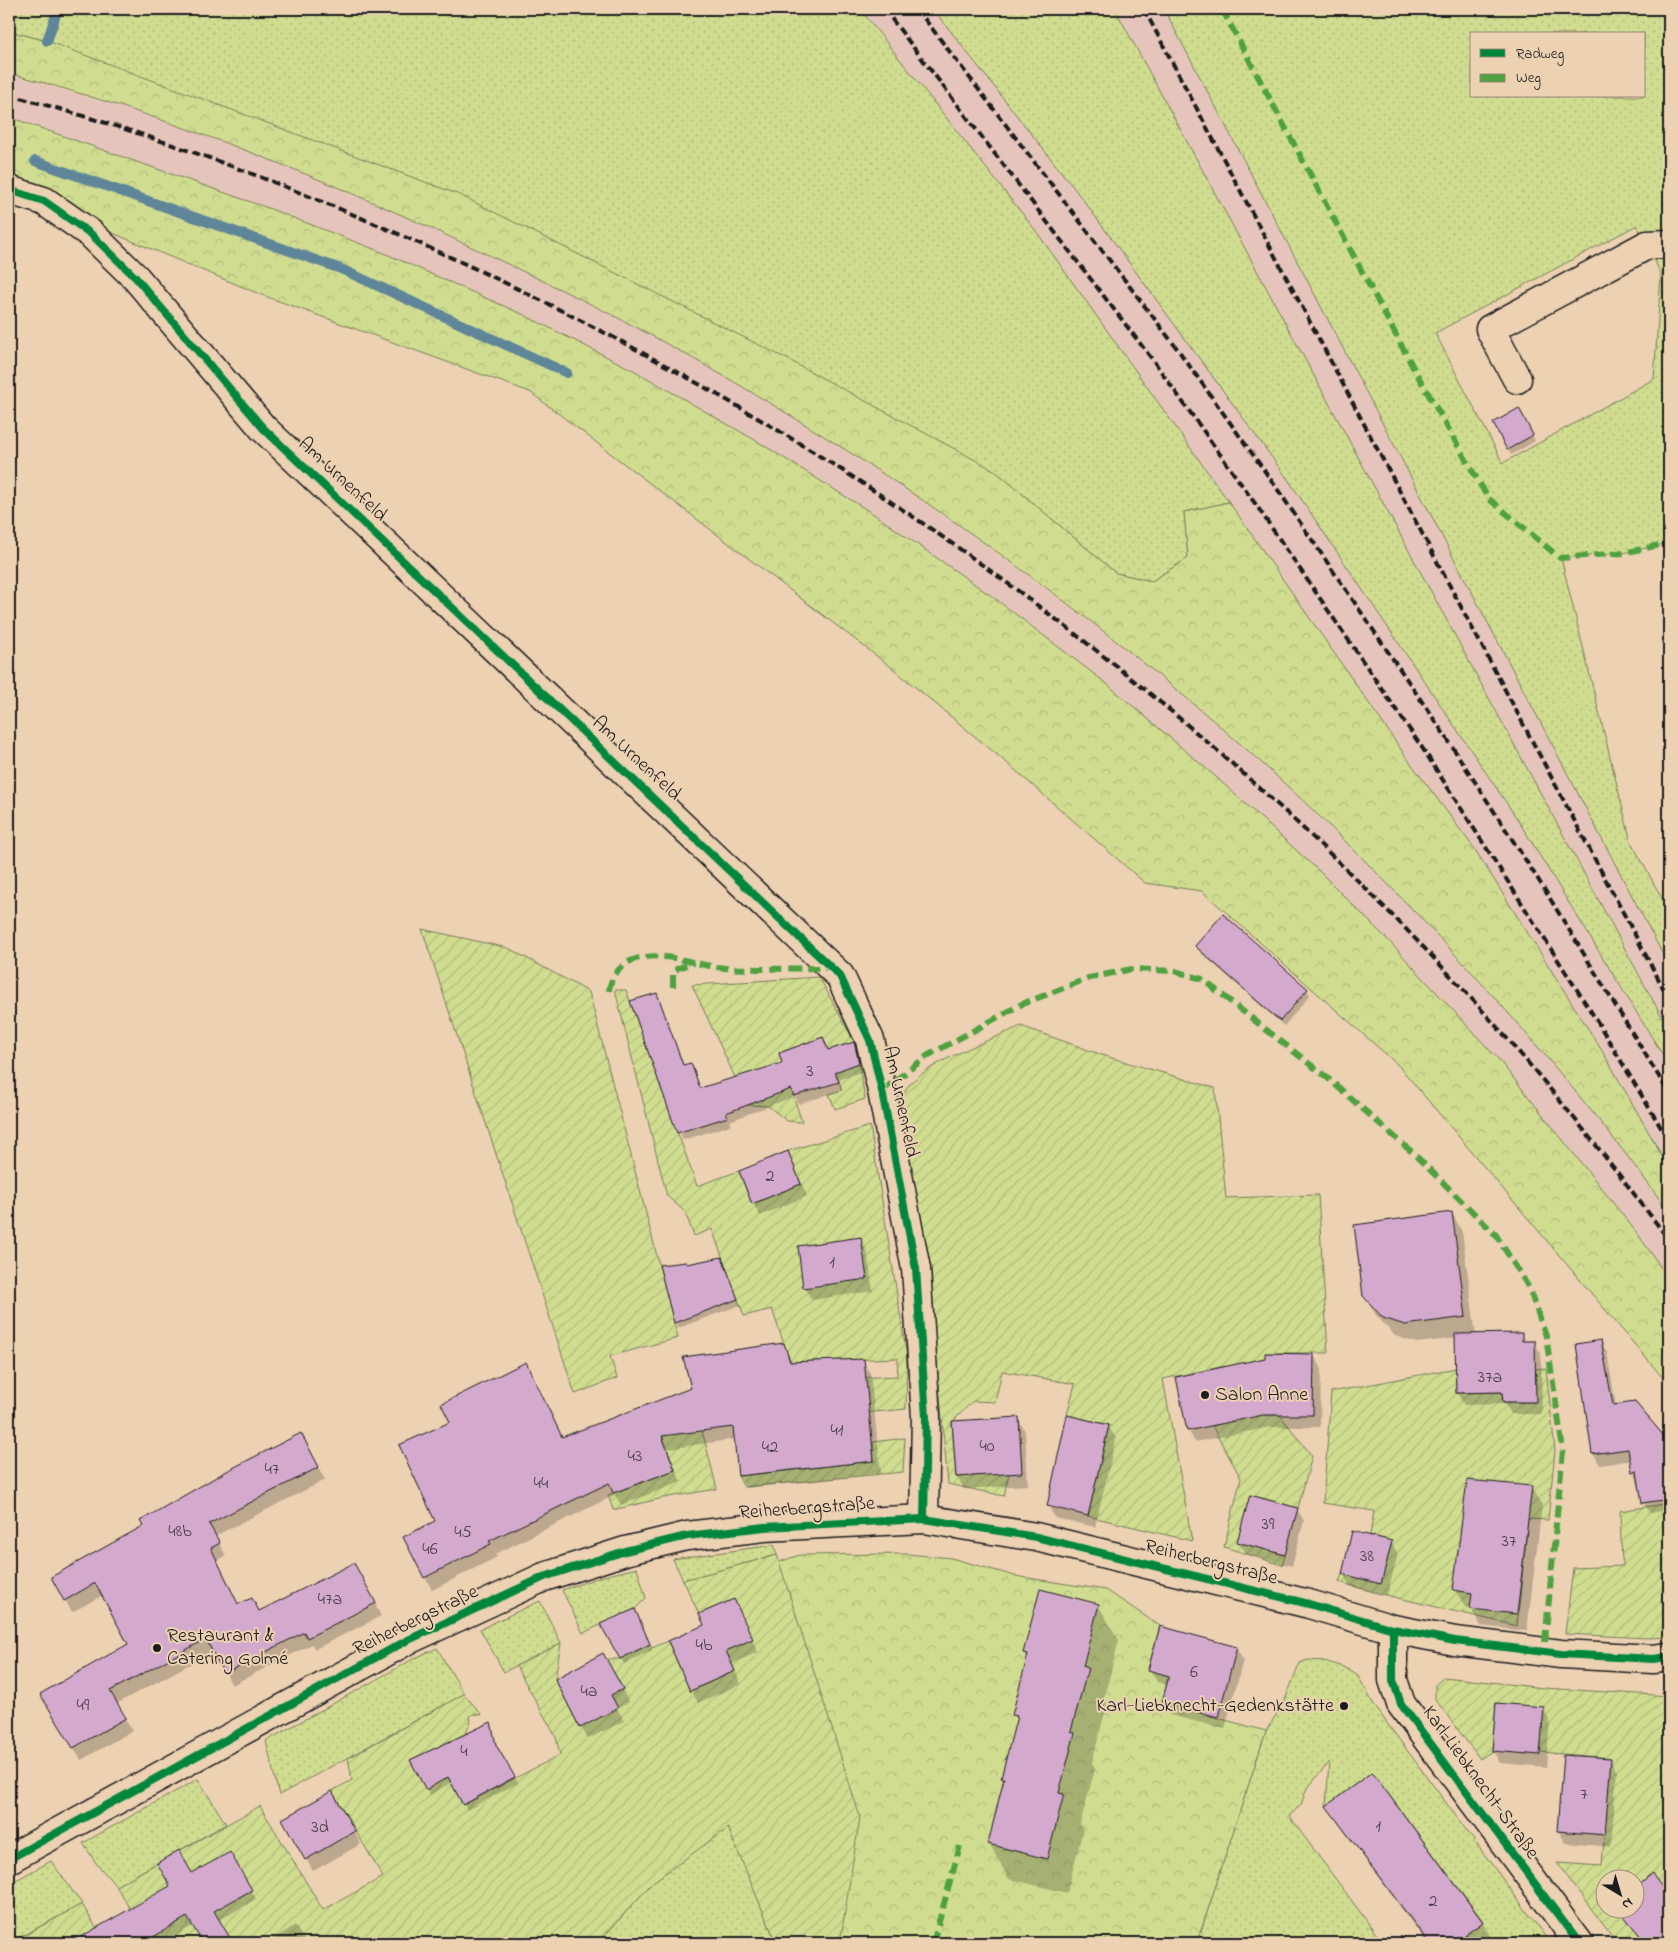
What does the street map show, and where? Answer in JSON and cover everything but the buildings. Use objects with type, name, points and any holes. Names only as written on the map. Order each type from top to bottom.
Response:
[{"type":"street","name":"Am Urnenfeld","points":[[9,190],[44,201],[92,234],[136,278],[263,428],[840,976],[870,1040],[882,1091],[916,1269],[926,1417],[924,1519]]},
{"type":"street","points":[[1518,379],[1490,329],[1647,245],[1669,244]]},
{"type":"street","name":"Reiherbergstraße","points":[[9,1859],[406,1641],[544,1577],[626,1551],[687,1536],[764,1527],[924,1519],[1036,1537],[1309,1604],[1393,1629],[1463,1642],[1561,1654],[1653,1659],[1669,1657]]},
{"type":"street","name":"Karl-Liebknecht-Straße","points":[[1393,1629],[1393,1680],[1402,1704],[1579,1943]]},
{"type":"shaded area","points":[[860,9],[933,9],[1081,197],[1287,478],[1516,817],[1669,1065],[1669,1168],[1604,1054],[1474,848],[1409,761],[1229,502],[1036,231]]},
{"type":"shaded area","points":[[1115,9],[1164,9],[1669,966],[1669,1030]]},
{"type":"shaded area","points":[[9,74],[167,121],[285,165],[400,213],[541,280],[655,337],[778,408],[898,484],[1016,567],[1130,652],[1246,749],[1346,842],[1412,909],[1523,1029],[1626,1152],[1669,1212],[1669,1279],[1637,1233],[1499,1060],[1319,871],[1216,777],[1107,684],[993,597],[875,515],[635,371],[524,315],[384,253],[268,208],[9,117]]},
{"type":"green space","points":[[9,9],[860,9],[1036,231],[1229,502],[1184,512],[1188,558],[1152,581],[1116,573],[994,470],[47,41],[9,31]]},
{"type":"green space","points":[[933,9],[1115,9],[1669,1030],[1669,1065],[1516,817],[1287,478],[1081,197]]},
{"type":"green space","points":[[1164,9],[1669,9],[1669,543],[1623,553],[1561,558],[1631,842],[1669,911],[1669,966]],"holes":[[[1637,225],[1661,274],[1654,379],[1503,463],[1435,333]]]},
{"type":"green space","points":[[9,31],[47,41],[460,195],[787,359],[994,470],[1116,573],[1152,581],[1188,558],[1184,512],[1229,502],[1409,761],[1474,848],[1604,1054],[1669,1168],[1669,1212],[1597,1117],[1519,1026],[1440,938],[1331,828],[1275,775],[1179,691],[1109,635],[962,527],[887,476],[733,381],[591,304],[524,272],[423,224],[248,152],[130,109],[9,73]]},
{"type":"green space","points":[[9,117],[268,208],[384,253],[524,315],[635,371],[760,443],[875,515],[993,597],[1107,684],[1216,777],[1319,871],[1387,939],[1499,1060],[1637,1233],[1669,1279],[1669,1385],[1398,1065],[1202,891],[1145,883],[1007,763],[891,667],[530,392],[262,295],[9,190]]},
{"type":"green space","points":[[422,929],[508,948],[589,992],[678,1338],[610,1356],[617,1378],[575,1394]]},
{"type":"green space","points":[[819,977],[855,1043],[865,1099],[835,1109],[829,1094],[842,1090],[823,1037],[779,1053],[802,1122],[787,1121],[768,1106],[748,1105],[692,985]]},
{"type":"green space","points":[[615,990],[626,990],[697,1186],[739,1171],[752,1204],[801,1184],[788,1151],[870,1126],[907,1357],[906,1409],[802,1419],[794,1381],[897,1376],[898,1358],[790,1362],[772,1309],[744,1316],[712,1229],[694,1236],[685,1212],[667,1196]]},
{"type":"green space","points":[[1021,1026],[1105,1056],[1215,1088],[1226,1198],[1318,1195],[1328,1353],[1266,1353],[1264,1415],[1280,1415],[1312,1456],[1298,1508],[1250,1495],[1238,1542],[1285,1555],[1282,1565],[1224,1547],[1241,1478],[1212,1426],[1236,1420],[1225,1366],[1163,1379],[1192,1541],[1088,1516],[1109,1425],[1067,1415],[1075,1384],[1002,1371],[995,1402],[973,1401],[952,1422],[956,1477],[1009,1473],[1004,1496],[948,1484],[928,1270],[900,1106],[903,1095],[909,1085],[931,1068],[946,1059]]},
{"type":"green space","points":[[1456,1368],[1456,1393],[1502,1392],[1503,1402],[1535,1402],[1535,1369],[1546,1368],[1555,1451],[1548,1520],[1528,1519],[1517,1626],[1377,1593],[1339,1582],[1342,1574],[1381,1583],[1391,1541],[1370,1535],[1374,1511],[1323,1503],[1331,1392]]},
{"type":"green space","points":[[693,1395],[717,1489],[663,1498],[613,1510],[608,1495],[675,1470],[650,1404]]},
{"type":"green space","points":[[905,1438],[903,1472],[744,1487],[738,1476],[874,1461],[873,1442]]},
{"type":"green space","points":[[1669,1503],[1669,1637],[1648,1638],[1565,1634],[1573,1568],[1622,1566],[1620,1511]]},
{"type":"green space","points":[[774,1545],[777,1555],[683,1580],[673,1559]]},
{"type":"green space","points":[[907,1554],[951,1558],[1015,1576],[1106,1590],[1160,1626],[1148,1669],[1169,1676],[1162,1703],[1266,1731],[1197,1943],[840,1943],[779,1562],[800,1555]]},
{"type":"green space","points":[[777,1555],[860,1817],[840,1943],[775,1940],[728,1828],[653,1882],[598,1943],[143,1943],[149,1940],[116,1886],[260,1806],[323,1910],[383,1877],[332,1791],[352,1780],[348,1758],[464,1694],[482,1715],[474,1714],[470,1716],[471,1721],[465,1734],[410,1760],[426,1789],[448,1777],[463,1805],[560,1755],[556,1737],[516,1666],[561,1643],[555,1679],[580,1728],[611,1695],[623,1689],[611,1668],[592,1659],[620,1659],[650,1644],[652,1648],[668,1641],[690,1691],[735,1671],[726,1651],[752,1639],[734,1599],[699,1614],[683,1580]]},
{"type":"green space","points":[[637,1568],[646,1598],[635,1609],[583,1633],[562,1590],[600,1577]]},
{"type":"green space","points":[[540,1601],[561,1643],[504,1672],[480,1629]]},
{"type":"green space","points":[[437,1648],[464,1694],[279,1795],[266,1741],[415,1658]]},
{"type":"green space","points":[[1308,1660],[1324,1661],[1344,1667],[1358,1676],[1374,1705],[1550,1943],[1454,1943],[1483,1921],[1372,1772],[1326,1806],[1329,1762],[1306,1790],[1301,1805],[1289,1816],[1383,1943],[1197,1943],[1266,1731],[1284,1702],[1300,1663]]},
{"type":"green space","points":[[1444,1677],[1544,1688],[1669,1696],[1669,1943],[1617,1943],[1600,1920],[1646,1920],[1646,1870],[1596,1870],[1596,1915],[1557,1863],[1602,1866],[1610,1758],[1540,1752],[1496,1704],[1492,1751],[1480,1759],[1435,1699],[1435,1685]]},
{"type":"green space","points":[[198,1779],[226,1824],[116,1886],[96,1863],[83,1843]]},
{"type":"green space","points":[[728,1827],[775,1940],[815,1943],[598,1943],[653,1882]]},
{"type":"green space","points":[[51,1861],[82,1904],[9,1943],[9,1884]]},
{"type":"green space","points":[[82,1904],[105,1943],[10,1943]]},
{"type":"waterway","points":[[47,41],[58,9]]},
{"type":"waterway","points":[[35,161],[341,269],[567,373]]},
{"type":"railway","points":[[884,9],[1155,363],[1254,502],[1425,752],[1597,1021],[1669,1141]]},
{"type":"railway","points":[[917,9],[1176,347],[1276,487],[1446,737],[1541,884],[1669,1093]]},
{"type":"railway","points":[[1144,9],[1669,999]]},
{"type":"railway","points":[[9,95],[125,129],[240,169],[352,214],[463,263],[603,332],[738,407],[870,488],[997,575],[1119,669],[1237,768],[1350,874],[1459,985],[1514,1047],[1619,1174],[1669,1240]]},
{"type":"marked path","points":[[1222,9],[1414,369],[1488,498],[1560,558],[1623,553],[1669,543]]},
{"type":"marked path","points":[[609,991],[611,981],[620,968],[628,962],[644,957],[667,957],[725,968],[833,968]]},
{"type":"marked path","points":[[673,987],[673,973],[678,968],[694,963]]},
{"type":"marked path","points":[[882,1091],[927,1056],[1022,1004],[1089,978],[1132,969],[1175,971],[1202,979],[1330,1080],[1412,1152],[1496,1235],[1529,1288],[1546,1336],[1563,1450],[1544,1652]]},
{"type":"marked path","points":[[933,1943],[960,1846]]},
{"type":"cycle path","points":[[9,190],[44,201],[91,234],[136,278],[263,428],[840,976],[870,1040],[882,1091],[916,1269],[926,1417],[924,1519]]},
{"type":"cycle path","points":[[9,1859],[406,1641],[544,1577],[625,1551],[687,1536],[764,1527],[924,1519],[1036,1537],[1309,1604],[1393,1629],[1455,1641],[1561,1654],[1653,1659],[1669,1657]]},
{"type":"cycle path","points":[[1393,1629],[1393,1680],[1401,1704],[1579,1943]]},
{"type":"place","name":"Salon Anne","points":[[1205,1395]]},
{"type":"place","name":"Restaurant & Catering Golmé","points":[[157,1648]]},
{"type":"place","name":"Karl-Liebknecht-Gedenkstätte","points":[[1344,1706]]}]
